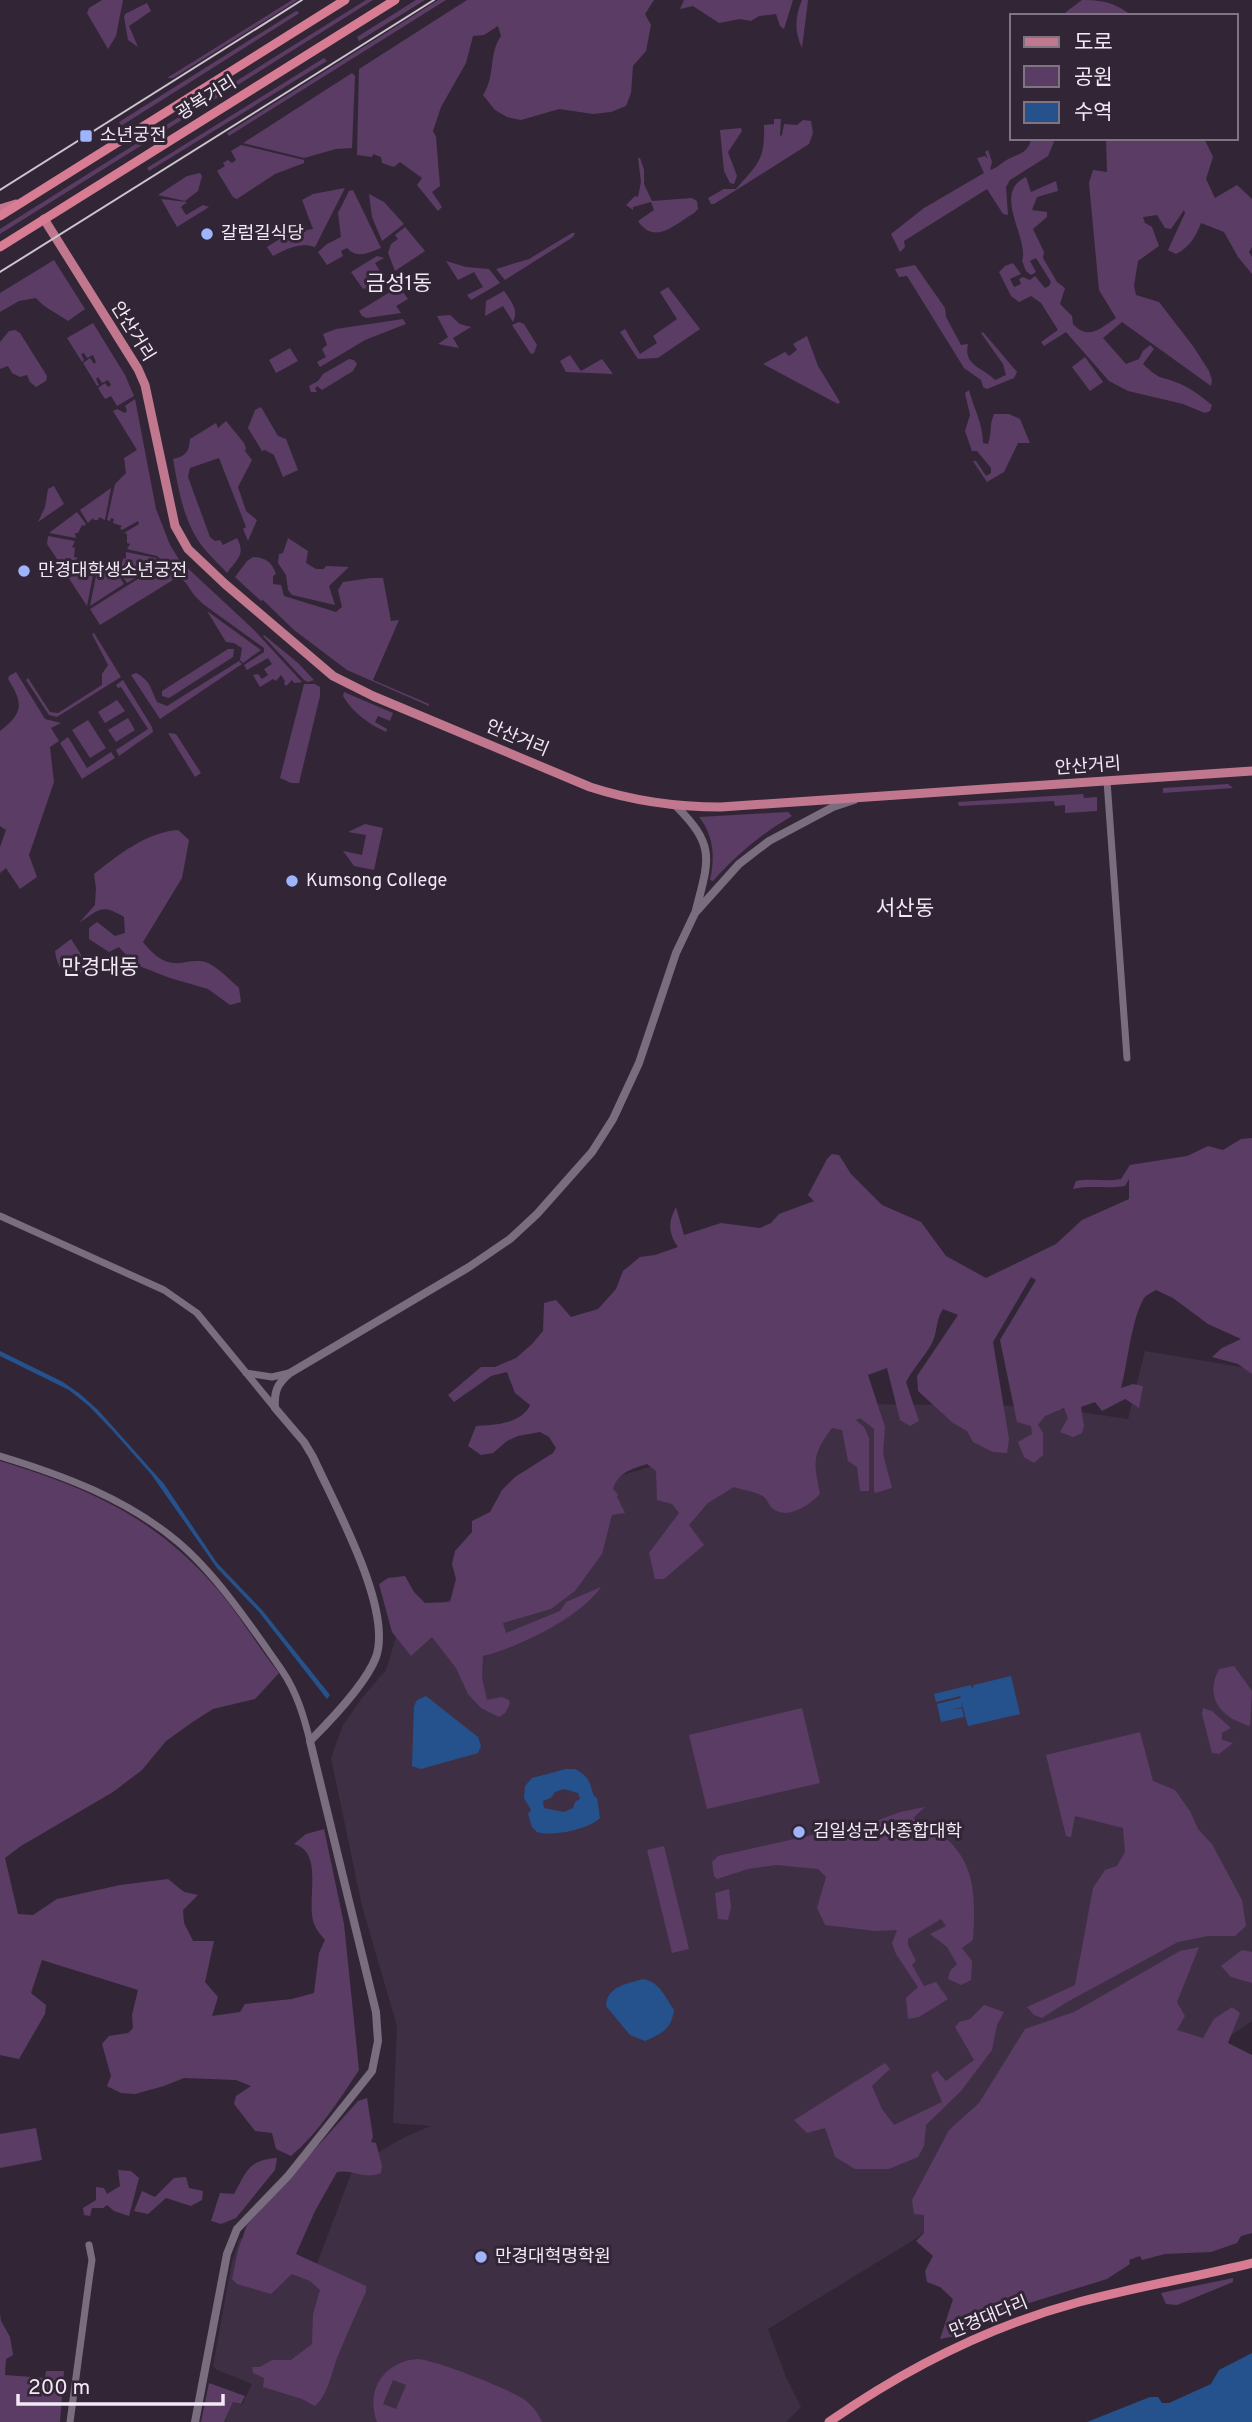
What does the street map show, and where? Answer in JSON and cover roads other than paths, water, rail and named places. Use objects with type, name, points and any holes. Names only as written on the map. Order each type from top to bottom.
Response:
[{"type":"highway","name":"광복거리","points":[[0,216],[345,0]]},
{"type":"highway","name":"광복거리","points":[[0,247],[395,0]]},
{"type":"highway","name":"만경대다리","points":[[829,2422],[900,2378],[1001,2328],[1079,2303],[1252,2263]]},
{"type":"main road","points":[[0,209],[21,203]]},
{"type":"main road","name":"안산거리","points":[[44,219],[138,369],[145,385],[175,526],[188,549],[333,676],[373,696],[590,787],[638,800],[676,806],[721,807],[1252,771]]},
{"type":"main road","points":[[695,913],[739,864],[769,841],[833,807],[863,797]]},
{"type":"main road","points":[[195,2422],[217,2297],[227,2253],[237,2229],[288,2176],[357,2092],[372,2071],[377,2054],[376,2012],[310,1741],[338,1711],[374,1661],[378,1649],[377,1620],[361,1562],[313,1457],[275,1408],[276,1388],[279,1381],[290,1373],[510,1240],[592,1152],[613,1119],[639,1063],[676,953],[695,913],[706,867],[706,846],[702,835],[676,806]]},
{"type":"street","points":[[1107,781],[1127,1058]]},
{"type":"street","points":[[0,1216],[181,1300],[197,1313],[275,1408]]},
{"type":"street","points":[[246,1373],[272,1377],[290,1373]]},
{"type":"street","points":[[0,1456],[90,1488],[145,1518],[179,1543],[220,1587],[283,1671],[304,1718],[310,1741]]},
{"type":"street","points":[[70,2422],[92,2260],[89,2245]]},
{"type":"water","points":[[0,1351],[63,1382],[98,1410],[164,1484],[217,1563],[262,1610],[330,1695],[327,1699],[259,1612],[217,1568],[151,1474],[113,1431],[69,1390],[0,1356]]},
{"type":"water","points":[[1011,1676],[1020,1714],[968,1726],[961,1701],[962,1707],[951,1710],[962,1708],[964,1717],[941,1722],[937,1704],[961,1698],[960,1696],[936,1702],[934,1694],[971,1685],[972,1689],[974,1685]]},
{"type":"water","points":[[426,1696],[478,1737],[481,1746],[478,1753],[421,1769],[412,1766],[414,1706],[417,1700]]},
{"type":"water","points":[[575,1769],[588,1780],[597,1798],[600,1818],[588,1826],[570,1831],[537,1832],[532,1827],[528,1814],[531,1810],[524,1798],[525,1786],[532,1778]],"holes":[[[564,1789],[578,1793],[580,1799],[575,1802],[573,1808],[564,1812],[544,1808],[543,1801],[551,1798],[555,1792]]]},
{"type":"water","points":[[643,1979],[658,1987],[674,2010],[671,2022],[665,2030],[645,2041],[630,2035],[606,2006],[607,1999],[614,1990]]},
{"type":"water","points":[[1252,2353],[1252,2422],[1087,2422],[1150,2397],[1158,2397],[1162,2403],[1169,2403],[1211,2384],[1219,2370]]},
{"type":"tram line","points":[[0,190],[302,0]]},
{"type":"tram line","points":[[0,272],[434,0]]},
{"type":"place","name":"소년궁전","points":[[86,136]]},
{"type":"place","name":"갈럼길식당","points":[[207,234]]},
{"type":"place","name":"만경대학생소년궁전","points":[[24,571]]},
{"type":"place","name":"Kumsong College","points":[[292,881]]},
{"type":"place","name":"김일성군사종합대학","points":[[799,1832]]},
{"type":"place","name":"만경대혁명학원","points":[[481,2257]]},
{"type":"district","name":"금성1동","points":[[399,284]]},
{"type":"district","name":"서산동","points":[[905,909]]},
{"type":"district","name":"만경대동","points":[[100,968]]}]
